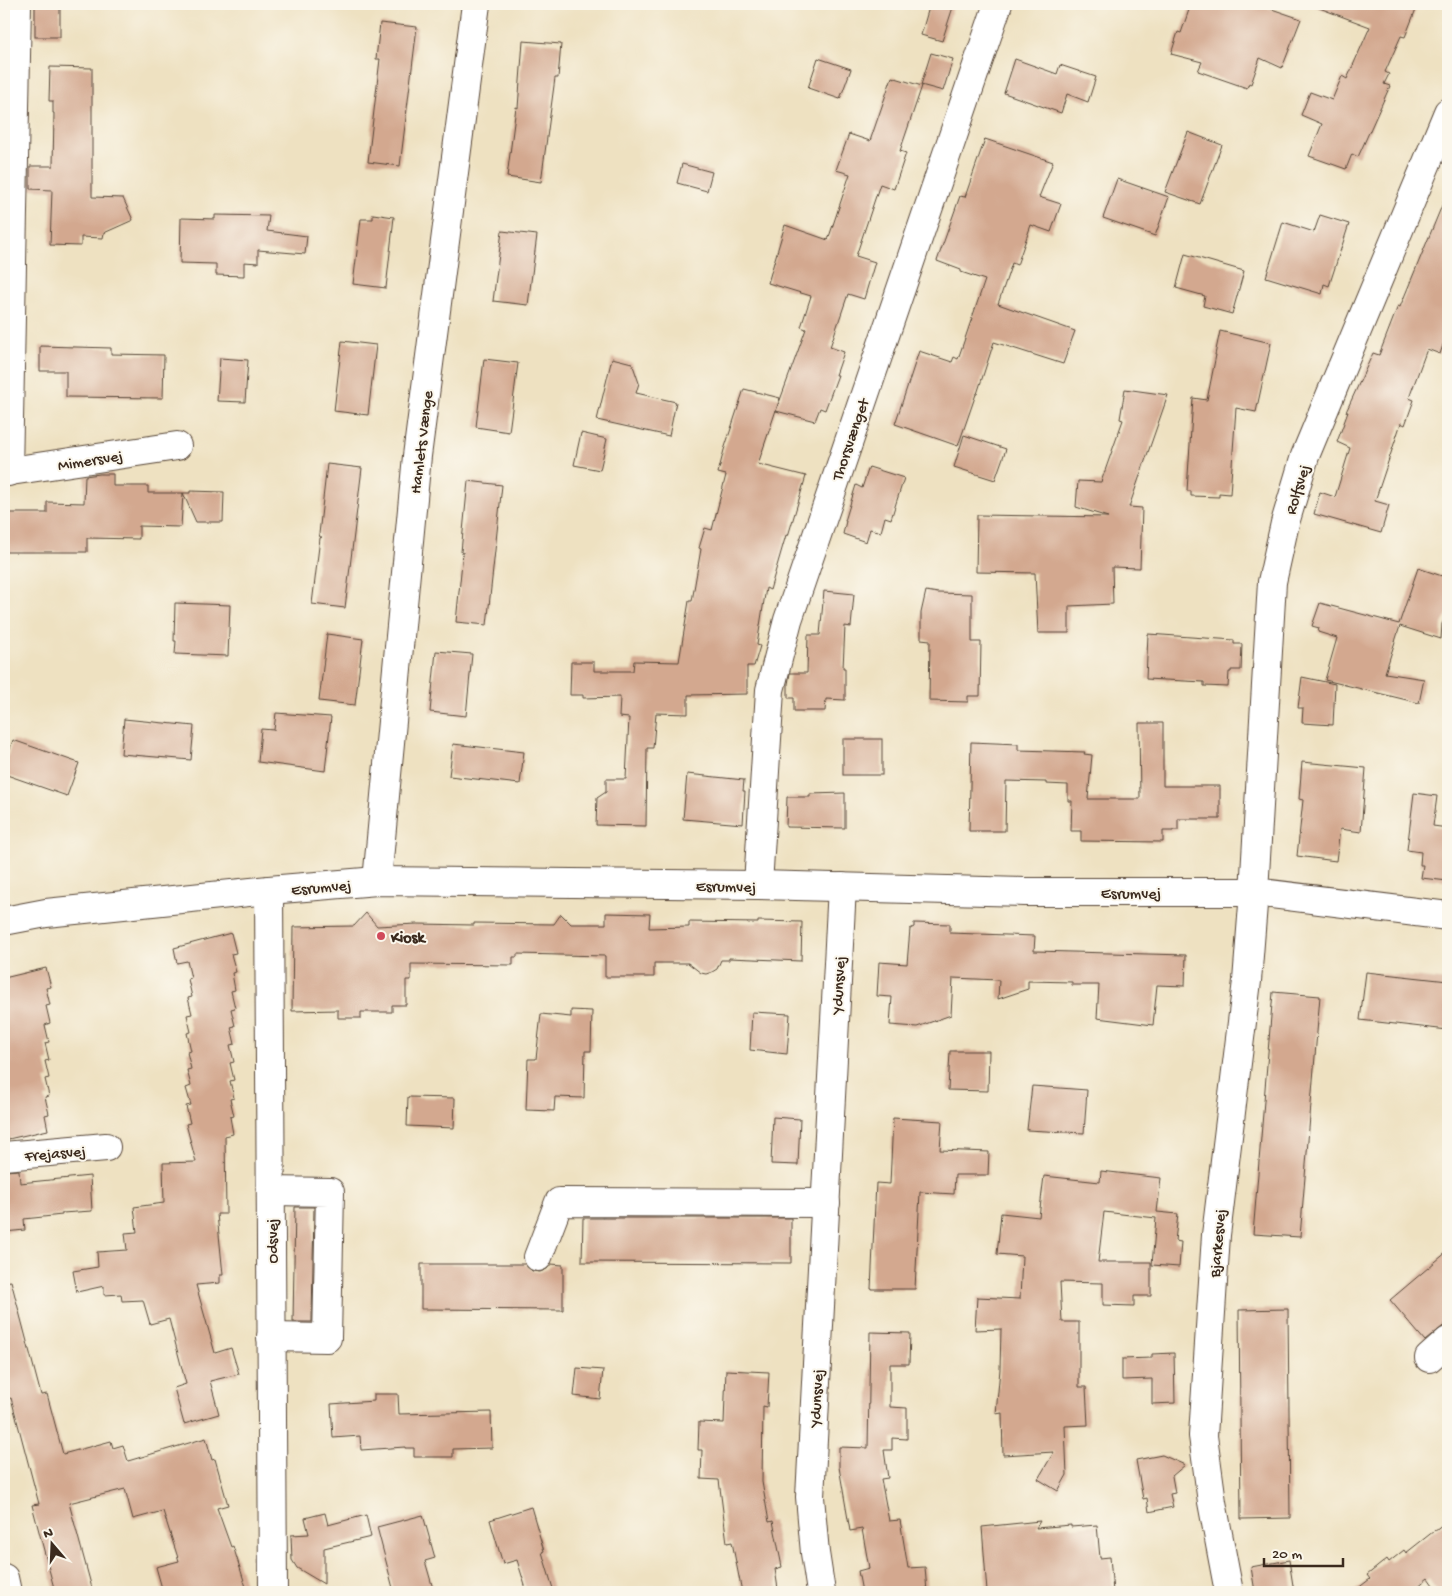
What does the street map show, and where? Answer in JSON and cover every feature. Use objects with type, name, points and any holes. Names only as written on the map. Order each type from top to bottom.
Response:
[{"type":"street","points":[[6,472],[17,4]]},
{"type":"street","name":"Hamlets Vænge","points":[[377,881],[417,456],[476,4]]},
{"type":"street","name":"Thorsvænget","points":[[758,885],[770,690],[788,620],[998,4]]},
{"type":"street","name":"Rolfsvej","points":[[1254,892],[1272,582],[1285,523],[1305,456],[1448,112]]},
{"type":"street","name":"Mimersvej","points":[[6,472],[177,446]]},
{"type":"street","name":"Esrumvej","points":[[4,921],[46,913],[377,881],[758,885],[1026,892],[1254,892],[1448,916]]},
{"type":"street","name":"Ydunsvej","points":[[821,1592],[815,1553],[810,1496],[842,887]]},
{"type":"street","name":"Odsvej","points":[[269,890],[273,1592]]},
{"type":"street","name":"Bjarkesvej","points":[[1229,1592],[1212,1502],[1203,1436],[1216,1235],[1247,981],[1254,892]]},
{"type":"street","name":"Frejasvej","points":[[4,1156],[106,1147]]},
{"type":"street","points":[[271,1191],[330,1192],[327,1338],[271,1337]]},
{"type":"street","points":[[538,1257],[559,1202],[826,1203]]},
{"type":"street","points":[[4,1578],[7,1592]]},
{"type":"building","points":[[35,4],[60,4],[60,37],[35,37]]},
{"type":"building","points":[[930,4],[954,4],[942,41],[921,35]]},
{"type":"building","points":[[1191,4],[1257,4],[1301,19],[1282,68],[1260,58],[1251,84],[1249,83],[1247,88],[1198,71],[1202,62],[1171,54],[1178,32],[1181,33]]},
{"type":"building","points":[[1315,4],[1418,4],[1405,37],[1401,36],[1385,72],[1389,74],[1384,84],[1390,86],[1358,157],[1352,154],[1346,169],[1309,156],[1322,124],[1301,115],[1310,92],[1332,100],[1342,76],[1347,79],[1370,27],[1314,6]]},
{"type":"building","points":[[380,23],[417,27],[400,166],[368,162],[380,59],[376,59]]},
{"type":"building","points":[[523,41],[561,44],[558,78],[555,78],[541,182],[507,177],[516,107],[518,108]]},
{"type":"building","points":[[931,53],[953,59],[943,91],[921,85]]},
{"type":"building","points":[[818,58],[851,69],[840,99],[808,88]]},
{"type":"building","points":[[1015,59],[1057,74],[1060,65],[1096,77],[1088,102],[1067,94],[1061,113],[1004,93]]},
{"type":"building","points":[[50,67],[92,68],[92,197],[123,198],[133,220],[104,233],[103,238],[81,237],[81,246],[50,245],[52,190],[30,189],[30,166],[53,166],[54,113],[53,101],[49,101]]},
{"type":"building","points":[[892,77],[922,86],[900,151],[906,153],[894,189],[880,184],[856,256],[875,262],[864,299],[848,294],[830,347],[844,352],[836,375],[838,375],[825,410],[820,408],[815,421],[776,411],[806,329],[801,327],[811,296],[768,283],[785,225],[828,240],[850,174],[836,170],[849,134],[870,141]]},
{"type":"building","points":[[1188,132],[1222,145],[1200,204],[1165,192]]},
{"type":"building","points":[[985,139],[1053,162],[1039,197],[1061,204],[1051,232],[1031,225],[1017,265],[1012,263],[998,304],[1075,331],[1063,364],[994,342],[958,446],[895,424],[919,351],[952,362],[954,357],[958,359],[985,280],[937,261],[960,196],[965,197]]},
{"type":"building","points":[[682,164],[712,172],[707,191],[677,183]]},
{"type":"building","points":[[1117,179],[1169,197],[1155,236],[1103,218]]},
{"type":"building","points":[[1448,191],[1448,330],[1440,354],[1427,349],[1409,398],[1414,400],[1405,425],[1401,423],[1375,501],[1389,505],[1381,533],[1314,514],[1320,492],[1335,497],[1350,448],[1337,442],[1348,412],[1346,412],[1373,353],[1379,355]]},
{"type":"building","points":[[373,214],[394,217],[386,288],[353,284],[361,219],[373,219]]},
{"type":"building","points":[[215,215],[269,216],[267,231],[307,236],[305,254],[258,250],[258,263],[244,262],[244,276],[216,275],[216,264],[180,263],[181,218],[215,219]]},
{"type":"building","points":[[1320,215],[1349,224],[1329,286],[1324,284],[1322,294],[1266,277],[1283,222],[1314,232]]},
{"type":"building","points":[[502,231],[537,235],[528,305],[493,301]]},
{"type":"building","points":[[1185,254],[1244,271],[1232,314],[1203,306],[1205,296],[1176,288]]},
{"type":"building","points":[[1220,331],[1271,343],[1256,412],[1236,408],[1230,494],[1219,493],[1219,497],[1191,496],[1191,491],[1187,491],[1193,398],[1207,400]]},
{"type":"building","points":[[342,341],[376,345],[368,415],[334,411]]},
{"type":"building","points":[[40,346],[111,348],[111,354],[164,355],[163,398],[66,397],[66,371],[40,371]]},
{"type":"building","points":[[220,358],[248,360],[245,402],[217,401]]},
{"type":"building","points":[[612,358],[632,363],[639,383],[636,393],[676,402],[669,436],[597,420]]},
{"type":"building","points":[[484,359],[518,363],[509,432],[476,427]]},
{"type":"building","points":[[744,389],[780,398],[758,464],[806,476],[770,590],[766,588],[757,645],[760,646],[754,666],[747,666],[747,694],[688,695],[688,714],[656,713],[653,748],[647,748],[646,826],[596,825],[597,798],[606,792],[606,779],[626,779],[629,718],[619,717],[620,697],[583,698],[583,695],[570,695],[571,662],[594,662],[594,671],[633,671],[634,661],[679,662],[689,601],[692,601],[701,549],[699,548],[705,528],[712,530],[726,475],[718,473]]},
{"type":"building","points":[[1125,389],[1168,395],[1129,507],[1142,508],[1140,568],[1112,567],[1113,604],[1069,606],[1069,633],[1038,633],[1035,573],[976,572],[977,515],[1108,517],[1076,507],[1078,481],[1101,482],[1123,420],[1120,419]]},
{"type":"building","points":[[581,433],[607,439],[600,470],[574,465]]},
{"type":"building","points":[[964,435],[1006,449],[995,480],[954,467]]},
{"type":"building","points":[[327,464],[362,468],[345,608],[312,604],[320,538],[322,537],[319,534]]},
{"type":"building","points":[[869,467],[904,478],[891,519],[885,517],[881,532],[870,529],[866,542],[843,534],[856,485],[862,488]]},
{"type":"building","points":[[113,474],[113,486],[148,486],[148,493],[183,493],[181,527],[139,526],[139,539],[87,538],[87,552],[4,552],[4,513],[47,513],[47,502],[84,503],[85,476]]},
{"type":"building","points":[[468,481],[502,485],[487,625],[456,622]]},
{"type":"building","points":[[190,491],[224,492],[223,522],[196,522],[183,493],[190,493]]},
{"type":"building","points":[[1418,568],[1448,578],[1448,613],[1442,624],[1441,639],[1400,626],[1385,673],[1424,679],[1419,703],[1325,680],[1337,638],[1318,632],[1319,628],[1312,626],[1320,603],[1399,624]]},
{"type":"building","points":[[824,591],[854,594],[851,627],[845,626],[843,668],[845,668],[845,700],[826,699],[825,711],[794,711],[794,698],[788,698],[790,673],[807,673],[808,635],[820,635]]},
{"type":"building","points":[[926,591],[972,594],[972,642],[981,642],[980,696],[968,696],[968,702],[929,701],[930,640],[921,639],[921,613]]},
{"type":"building","points":[[175,603],[230,605],[228,656],[175,654]]},
{"type":"building","points":[[327,634],[363,639],[355,705],[319,701]]},
{"type":"building","points":[[1148,634],[1234,640],[1234,644],[1242,644],[1241,670],[1231,670],[1229,672],[1228,687],[1204,686],[1204,682],[1146,679]]},
{"type":"building","points":[[436,651],[472,654],[466,716],[430,712]]},
{"type":"building","points":[[1302,677],[1335,684],[1333,725],[1302,723],[1303,708],[1298,708]]},
{"type":"building","points":[[276,713],[331,717],[325,771],[258,762],[261,729],[274,730]]},
{"type":"building","points":[[124,719],[194,726],[191,760],[121,754]]},
{"type":"building","points":[[1139,723],[1163,723],[1163,786],[1220,786],[1220,819],[1178,819],[1178,830],[1163,831],[1163,842],[1081,841],[1081,831],[1071,831],[1072,801],[1068,801],[1068,785],[1046,784],[1046,782],[1006,781],[1005,831],[969,831],[971,742],[1018,744],[1018,750],[1085,752],[1084,754],[1092,755],[1088,799],[1140,799]]},
{"type":"building","points":[[843,739],[882,739],[882,775],[843,775]]},
{"type":"building","points":[[13,740],[79,763],[67,796],[4,774],[4,766]]},
{"type":"building","points":[[453,744],[524,752],[520,784],[449,776]]},
{"type":"building","points":[[1302,762],[1366,768],[1361,832],[1340,829],[1336,861],[1297,856],[1303,800],[1299,799]]},
{"type":"building","points":[[687,774],[744,780],[743,824],[683,819]]},
{"type":"building","points":[[845,793],[845,828],[786,827],[787,797],[810,797],[810,794]]},
{"type":"building","points":[[1414,793],[1437,796],[1433,826],[1448,828],[1448,881],[1421,878],[1423,865],[1420,865],[1421,852],[1407,850]]},
{"type":"building","points":[[366,913],[377,926],[417,924],[474,925],[474,923],[554,924],[561,914],[571,924],[606,924],[606,913],[650,914],[649,928],[689,927],[689,922],[802,922],[801,961],[729,958],[729,960],[721,960],[717,969],[706,974],[701,973],[688,963],[654,963],[654,977],[605,977],[605,956],[517,954],[517,957],[513,957],[513,965],[411,964],[411,980],[406,980],[406,1005],[392,1005],[392,1012],[361,1012],[361,1018],[338,1018],[338,1010],[292,1011],[293,927],[354,926]]},
{"type":"building","points":[[914,923],[950,924],[950,933],[1035,936],[1034,951],[1186,955],[1185,986],[1157,985],[1153,1025],[1097,1018],[1099,985],[1072,985],[1072,982],[1028,981],[1028,989],[998,999],[999,980],[953,978],[951,1015],[917,1027],[890,1025],[892,997],[877,996],[879,962],[907,964],[910,929],[914,927]]},
{"type":"building","points":[[231,933],[236,953],[231,954],[236,972],[232,973],[235,990],[231,991],[235,1008],[231,1009],[235,1026],[231,1027],[235,1044],[230,1045],[234,1062],[230,1063],[234,1080],[230,1081],[234,1098],[230,1099],[234,1116],[230,1117],[233,1134],[225,1136],[226,1214],[217,1214],[223,1275],[220,1275],[220,1283],[196,1285],[215,1353],[231,1348],[239,1374],[210,1381],[219,1414],[184,1424],[174,1388],[186,1384],[169,1319],[150,1324],[143,1300],[122,1301],[121,1294],[104,1295],[104,1286],[77,1292],[73,1271],[98,1267],[97,1252],[127,1250],[125,1233],[137,1232],[134,1207],[164,1203],[163,1163],[196,1162],[186,1124],[190,1123],[186,1106],[191,1105],[186,1088],[191,1086],[187,1070],[191,1069],[187,1052],[191,1051],[187,1033],[191,1032],[187,1015],[192,1014],[188,998],[192,997],[188,979],[191,978],[187,961],[177,963],[174,948]]},
{"type":"building","points":[[46,968],[51,987],[46,988],[50,1005],[46,1006],[50,1023],[45,1025],[49,1042],[45,1043],[49,1060],[45,1061],[49,1078],[45,1079],[49,1096],[45,1097],[49,1114],[45,1115],[48,1130],[4,1140],[4,978]]},
{"type":"building","points":[[1366,972],[1448,981],[1448,1030],[1360,1020]]},
{"type":"building","points":[[1273,992],[1320,996],[1300,1237],[1253,1234]]},
{"type":"building","points":[[571,1010],[592,1011],[591,1051],[585,1051],[584,1098],[555,1097],[554,1111],[526,1110],[528,1059],[536,1059],[541,1014],[571,1017]]},
{"type":"building","points":[[752,1012],[790,1014],[787,1054],[750,1050]]},
{"type":"building","points":[[950,1051],[989,1051],[988,1091],[948,1090]]},
{"type":"building","points":[[1032,1086],[1087,1090],[1084,1133],[1027,1130]]},
{"type":"building","points":[[408,1097],[455,1098],[454,1128],[407,1126]]},
{"type":"building","points":[[773,1117],[800,1119],[798,1165],[771,1164]]},
{"type":"building","points":[[893,1118],[942,1121],[940,1150],[989,1152],[988,1175],[955,1175],[954,1194],[920,1192],[915,1289],[871,1289],[876,1183],[890,1184]]},
{"type":"building","points":[[19,1170],[20,1183],[90,1176],[92,1211],[62,1213],[62,1215],[24,1219],[25,1230],[4,1232],[4,1171]]},
{"type":"building","points":[[1101,1171],[1161,1178],[1157,1212],[1178,1214],[1175,1241],[1181,1242],[1179,1267],[1152,1265],[1156,1218],[1104,1212],[1098,1262],[1151,1262],[1151,1296],[1134,1296],[1134,1306],[1103,1305],[1103,1283],[1060,1282],[1062,1322],[1079,1322],[1079,1387],[1086,1387],[1088,1425],[1065,1426],[1067,1475],[1058,1491],[1038,1479],[1054,1452],[1003,1455],[1002,1413],[996,1414],[1001,1329],[975,1330],[977,1297],[1020,1299],[1022,1256],[997,1254],[1001,1213],[1039,1217],[1044,1176],[1100,1182]]},
{"type":"building","points":[[295,1207],[314,1207],[312,1322],[293,1322]]},
{"type":"building","points":[[583,1218],[791,1218],[791,1263],[582,1262]]},
{"type":"building","points":[[1448,1251],[1448,1322],[1425,1341],[1390,1300]]},
{"type":"building","points":[[421,1264],[525,1264],[532,1271],[540,1272],[547,1269],[551,1264],[563,1265],[563,1310],[421,1309]]},
{"type":"building","points":[[11,1281],[41,1395],[47,1394],[63,1454],[111,1441],[113,1448],[123,1445],[128,1461],[206,1438],[212,1460],[215,1459],[228,1505],[217,1508],[231,1547],[233,1546],[246,1587],[230,1592],[163,1592],[156,1567],[179,1561],[163,1511],[133,1519],[125,1489],[69,1503],[93,1592],[55,1592],[32,1505],[39,1504],[11,1398],[4,1400],[4,1282]]},
{"type":"building","points":[[1288,1309],[1290,1518],[1241,1519],[1239,1310]]},
{"type":"building","points":[[870,1332],[910,1333],[909,1364],[890,1364],[890,1407],[907,1408],[907,1439],[892,1438],[892,1450],[884,1450],[888,1478],[881,1479],[889,1521],[900,1520],[908,1568],[925,1567],[927,1592],[862,1592],[858,1571],[869,1568],[862,1529],[850,1531],[839,1467],[839,1447],[868,1448]]},
{"type":"building","points":[[1174,1353],[1175,1403],[1152,1404],[1152,1379],[1122,1380],[1122,1359],[1152,1358],[1152,1354]]},
{"type":"building","points":[[577,1368],[603,1370],[600,1399],[574,1396]]},
{"type":"building","points":[[726,1370],[769,1372],[767,1407],[763,1406],[762,1482],[769,1522],[773,1521],[782,1567],[775,1569],[778,1589],[742,1592],[732,1542],[727,1543],[719,1480],[701,1479],[702,1450],[698,1450],[699,1422],[724,1423]]},
{"type":"building","points":[[374,1394],[398,1394],[399,1414],[491,1412],[492,1448],[453,1449],[453,1457],[414,1457],[414,1448],[361,1450],[360,1436],[333,1438],[331,1404],[374,1401]]},
{"type":"building","points":[[1162,1455],[1185,1465],[1172,1476],[1175,1493],[1170,1494],[1173,1507],[1149,1512],[1147,1498],[1143,1499],[1136,1460]]},
{"type":"building","points":[[531,1507],[554,1592],[527,1592],[517,1560],[503,1564],[490,1520]]},
{"type":"building","points":[[325,1513],[328,1525],[366,1515],[371,1537],[324,1548],[324,1584],[297,1568],[292,1560],[291,1535],[309,1534],[305,1518]]},
{"type":"building","points":[[423,1515],[435,1558],[425,1561],[434,1592],[394,1592],[377,1527]]},
{"type":"building","points":[[1448,1520],[1448,1592],[1438,1592],[1428,1578],[1411,1592],[1353,1592],[1370,1579],[1367,1575],[1387,1559],[1389,1562],[1404,1550],[1406,1553]]},
{"type":"building","points":[[1040,1521],[1036,1528],[1097,1525],[1100,1558],[1110,1557],[1113,1592],[987,1592],[982,1527]]},
{"type":"building","points":[[1289,1560],[1294,1592],[1255,1592],[1251,1567]]},
{"type":"place","name":"Kiosk","points":[[381,936]]}]
